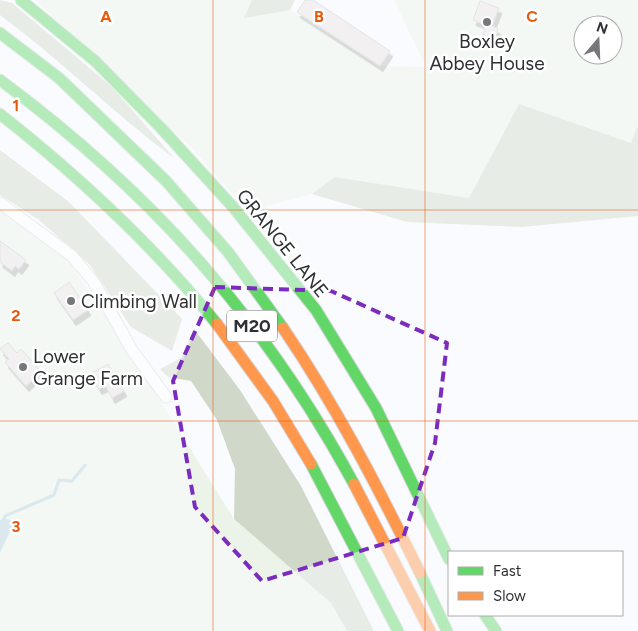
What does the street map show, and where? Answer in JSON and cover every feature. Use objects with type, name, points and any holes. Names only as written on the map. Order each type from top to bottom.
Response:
[{"type":"main road","name":"GRANGE LANE","points":[[21,0],[95,62],[162,129],[233,207],[316,310],[376,408],[448,557]]},
{"type":"main road","name":"M20","points":[[0,33],[71,90],[148,163],[188,204],[246,276],[343,422],[374,478],[447,631]]},
{"type":"main road","name":"M20","points":[[0,48],[70,100],[96,115]]},
{"type":"main road","name":"M20","points":[[0,80],[26,98],[104,163],[157,215],[231,298],[316,417],[358,491],[430,631]]},
{"type":"main road","name":"M20","points":[[0,114],[75,174],[167,266],[252,369],[320,480],[398,631]]},
{"type":"main road","points":[[486,616],[496,631]]},
{"type":"street","points":[[0,203],[77,262],[93,281],[132,350],[166,397]]},
{"type":"highlighted area","points":[[215,287],[331,291],[447,343],[435,443],[403,538],[262,581],[195,507],[173,381]]},
{"type":"shaded area","points":[[35,0],[252,0],[245,17],[290,10],[380,66],[426,67],[394,0],[638,0],[638,125],[631,143],[519,105],[469,198],[335,177],[312,194],[266,206],[307,282],[195,151]]},
{"type":"shaded area","points":[[0,211],[66,258],[116,330],[234,519],[331,603],[347,631],[0,631]]},
{"type":"green space","points":[[0,0],[12,3],[112,87],[175,159],[130,124],[23,32],[0,15]]},
{"type":"green space","points":[[252,0],[295,0],[290,10],[244,18]]},
{"type":"green space","points":[[519,104],[631,143],[638,125],[638,216],[522,227],[407,222],[312,194],[335,177],[469,198]]},
{"type":"green space","points":[[0,150],[69,202],[182,319],[172,351],[131,327],[90,265],[39,220],[0,195]]},
{"type":"green space","points":[[194,329],[240,390],[301,486],[374,631],[347,631],[331,603],[234,519],[235,469],[217,420],[191,381],[168,377],[160,369],[181,358]]},
{"type":"water","points":[[3,518],[11,520],[13,525],[0,553],[0,521]]},
{"type":"building","points":[[305,0],[313,0],[390,51],[380,66],[297,12]]},
{"type":"building","name":"Boxley Abbey House","points":[[480,1],[499,8],[492,26],[498,29],[494,42],[482,37],[486,25],[473,20]]},
{"type":"building","points":[[0,241],[26,260],[19,269],[15,266],[12,271],[0,262]]},
{"type":"building","name":"Climbing Wall","points":[[69,282],[88,310],[73,320],[54,293]]},
{"type":"building","name":"Lower Grange Farm","points":[[8,343],[17,353],[21,349],[42,372],[26,386],[5,362],[9,359],[0,349]]},
{"type":"building","points":[[108,364],[124,391],[112,398],[106,386],[99,389],[90,374]]},
{"type":"waterway","points":[[4,520],[5,516],[54,495],[59,480],[72,481],[85,465]]},
{"type":"traffic: fast","points":[[21,0],[95,61],[162,129],[233,207],[316,310],[376,408],[448,557]]},
{"type":"traffic: fast","points":[[0,33],[59,78],[166,181],[228,252],[283,328]]},
{"type":"traffic: fast","points":[[0,80],[55,123],[106,167],[155,213],[200,262],[242,313],[282,367],[319,424],[354,484]]},
{"type":"traffic: fast","points":[[0,114],[59,162],[115,213],[193,295],[217,324]]},
{"type":"traffic: fast","points":[[311,464],[398,631]]},
{"type":"traffic: fast","points":[[420,573],[447,631]]},
{"type":"traffic: fast","points":[[486,616],[496,631]]},
{"type":"traffic: slow","points":[[217,324],[273,401],[311,464]]},
{"type":"traffic: slow","points":[[283,328],[321,387],[356,448],[420,573]]},
{"type":"traffic: slow","points":[[354,484],[430,631]]},
{"type":"place","name":"Boxley Abbey House","points":[[487,22]]},
{"type":"place","name":"Climbing Wall","points":[[71,301]]},
{"type":"place","name":"Lower Grange Farm","points":[[23,367]]}]
